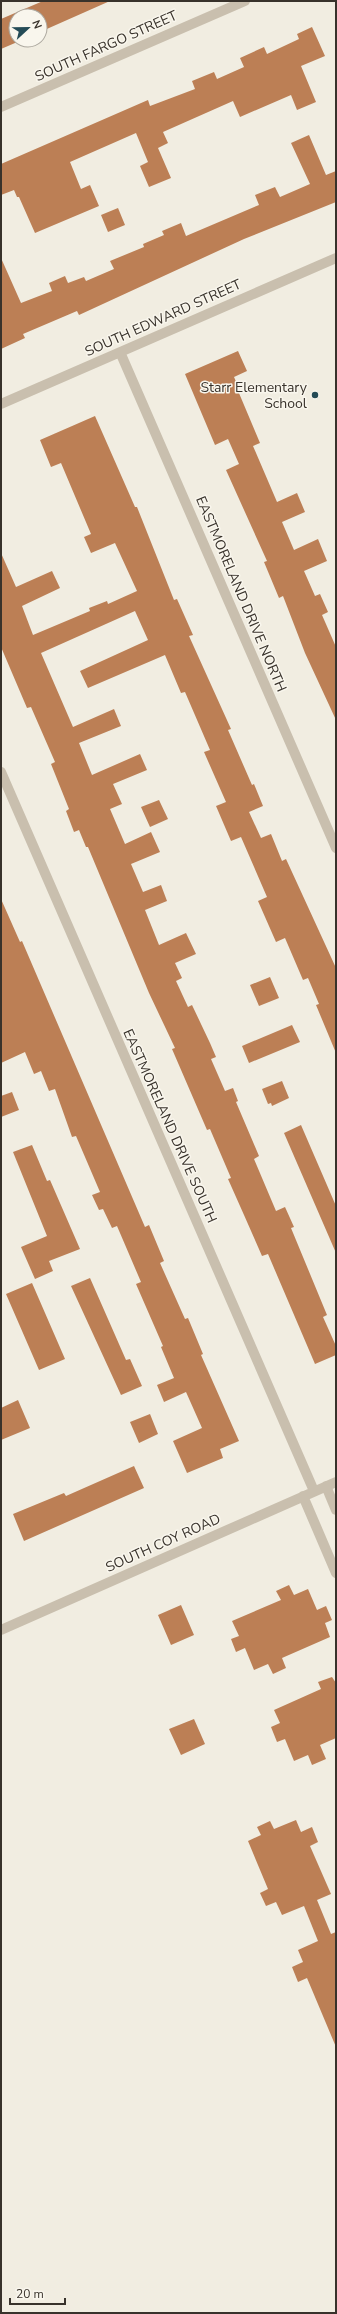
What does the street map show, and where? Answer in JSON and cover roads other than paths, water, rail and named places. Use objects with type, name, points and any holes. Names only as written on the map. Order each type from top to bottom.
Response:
[{"type":"street","name":"SOUTH FARGO STREET","points":[[1,107],[245,1]]},
{"type":"street","name":"SOUTH EDWARD STREET","points":[[1,404],[336,258]]},
{"type":"street","name":"EASTMORELAND DRIVE NORTH","points":[[120,352],[336,848]]},
{"type":"street","name":"EASTMORELAND DRIVE SOUTH","points":[[1,772],[314,1491]]},
{"type":"street","name":"SOUTH COY ROAD","points":[[1,1630],[336,1482]]},
{"type":"street","points":[[326,1486],[336,1510]]},
{"type":"street","points":[[303,1496],[336,1573]]},
{"type":"place","name":"Starr Elementary School","points":[[315,395]]}]
